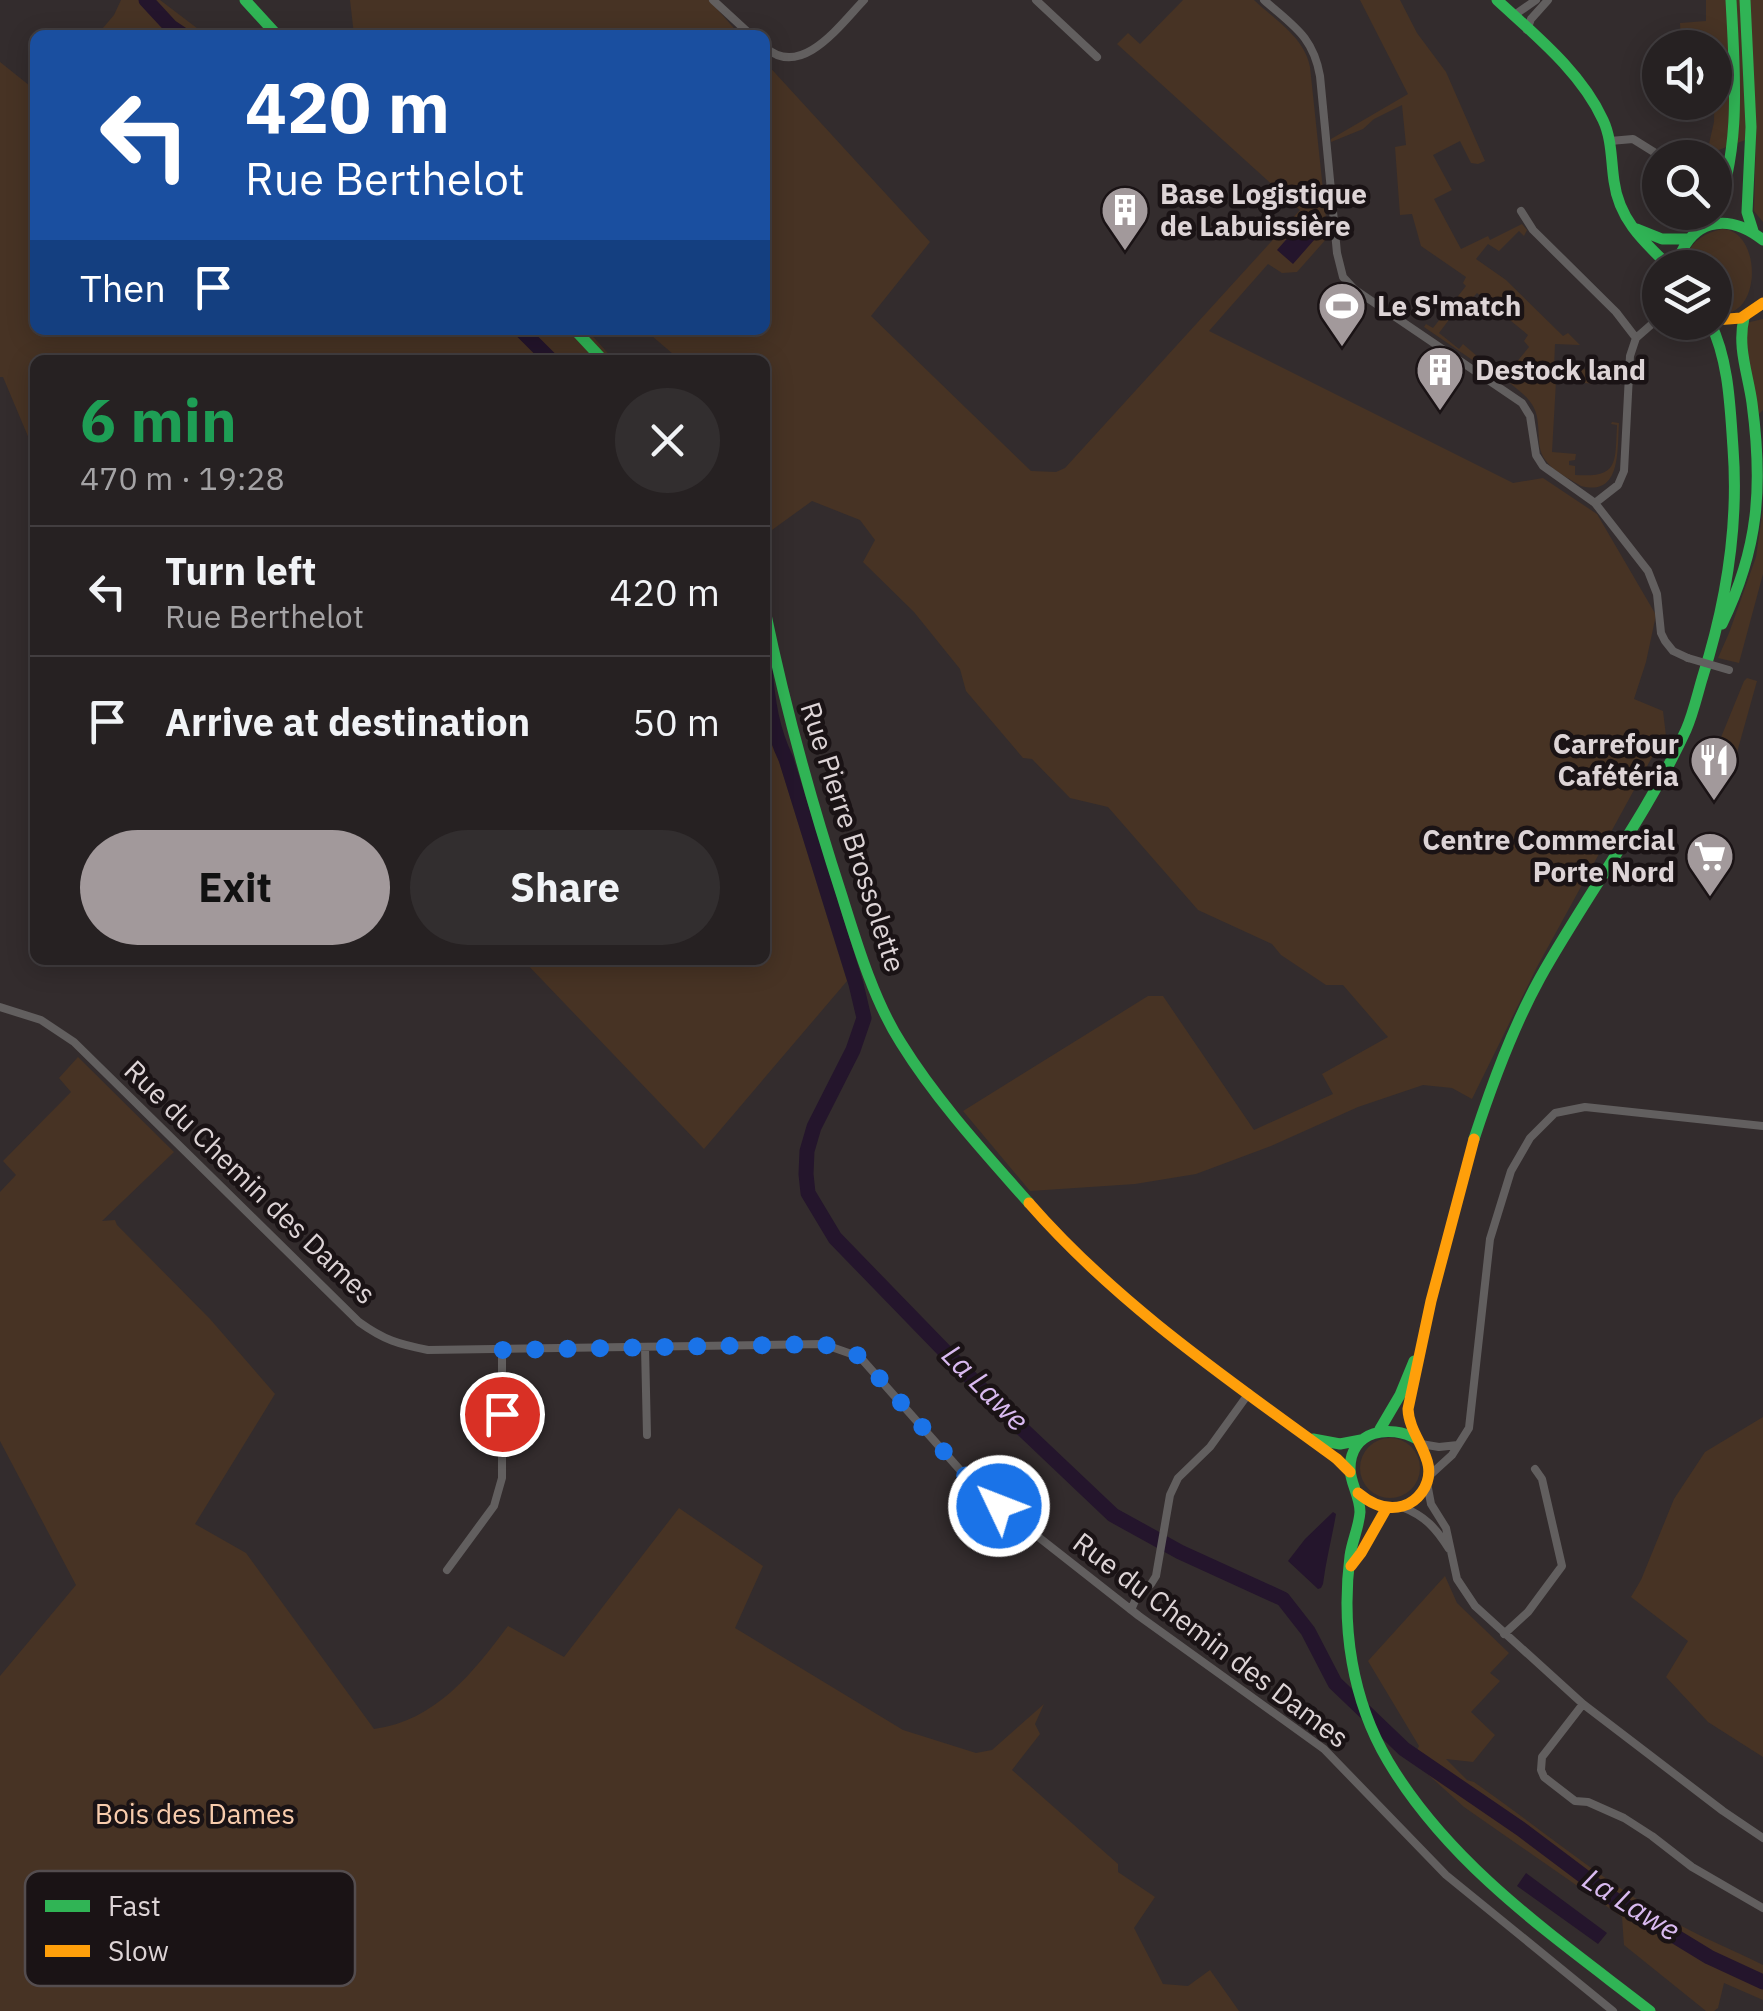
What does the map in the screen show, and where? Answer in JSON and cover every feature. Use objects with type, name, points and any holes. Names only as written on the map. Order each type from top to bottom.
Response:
[{"type":"main road","points":[[245,0],[272,30]]},
{"type":"main road","points":[[1497,0],[1587,94],[1610,141],[1619,206],[1652,250]]},
{"type":"main road","points":[[1732,0],[1732,155]]},
{"type":"main road","points":[[1745,0],[1751,127],[1747,212],[1759,235]]},
{"type":"main road","points":[[1732,223],[1759,235]]},
{"type":"main road","points":[[1630,224],[1654,238],[1688,239]]},
{"type":"main road","points":[[1681,250],[1700,230]]},
{"type":"main road","points":[[1732,319],[1756,311]]},
{"type":"main road","points":[[1717,632],[1748,568],[1762,504],[1755,424],[1740,335],[1756,311]]},
{"type":"main road","points":[[580,335],[598,355]]},
{"type":"main road","points":[[1380,1430],[1400,1395],[1419,1348],[1476,1134],[1523,1014],[1547,966],[1641,817],[1685,732],[1717,632],[1734,532],[1735,468],[1718,340]]},
{"type":"main road","name":"Rue Pierre Brossolette","points":[[770,635],[784,705],[859,949],[899,1041],[954,1118],[1060,1240],[1177,1342],[1342,1462],[1350,1472]]},
{"type":"main road","points":[[1358,1493],[1370,1504],[1386,1509],[1402,1507],[1420,1495],[1428,1480],[1428,1459],[1408,1418],[1419,1348]]},
{"type":"main road","points":[[1309,1438],[1340,1444],[1362,1440],[1380,1430],[1400,1430],[1419,1441]]},
{"type":"main road","points":[[1362,1440],[1351,1458],[1350,1472],[1358,1493],[1360,1515],[1350,1555],[1346,1618],[1355,1684],[1368,1722],[1388,1761],[1430,1824],[1499,1890],[1650,2011]]},
{"type":"main road","points":[[1350,1566],[1358,1560],[1375,1522],[1386,1509]]},
{"type":"street","points":[[713,0],[746,30]]},
{"type":"street","points":[[770,52],[794,59],[814,51],[864,0]]},
{"type":"street","points":[[1038,0],[1097,57]]},
{"type":"street","points":[[1264,0],[1304,36],[1316,54],[1336,253],[1343,278],[1522,403],[1530,416],[1536,454],[1543,466],[1595,503],[1648,571],[1657,594],[1662,633],[1673,651],[1729,670]]},
{"type":"street","points":[[1513,16],[1536,0]]},
{"type":"street","points":[[1527,30],[1531,19],[1548,0]]},
{"type":"street","points":[[1610,141],[1633,139],[1642,145]]},
{"type":"street","points":[[1521,211],[1534,230],[1616,312],[1636,338]]},
{"type":"street","points":[[1595,503],[1618,485],[1624,471],[1630,356],[1642,333]]},
{"type":"street","name":"Rue du Chemin des Dames","points":[[0,1007],[42,1020],[74,1042],[359,1322],[380,1337],[428,1350],[823,1344],[860,1356],[976,1488],[1131,1610],[1324,1749],[1446,1875],[1613,2011]]},
{"type":"street","points":[[1763,1126],[1584,1106],[1556,1113],[1530,1138],[1512,1170],[1490,1239],[1469,1428],[1452,1455],[1428,1480],[1431,1504],[1446,1528],[1457,1579],[1465,1594],[1583,1704],[1763,1838]]},
{"type":"street","points":[[645,1348],[648,1436]]},
{"type":"street","points":[[448,1570],[494,1506],[502,1478],[502,1350]]},
{"type":"street","points":[[1131,1610],[1138,1594],[1156,1576],[1170,1495],[1178,1478],[1210,1447],[1250,1393]]},
{"type":"street","points":[[1419,1441],[1439,1447],[1458,1445]]},
{"type":"street","points":[[1504,1634],[1528,1612],[1562,1566],[1542,1479],[1535,1468]]},
{"type":"street","points":[[1402,1507],[1431,1523],[1451,1552]]},
{"type":"street","points":[[1583,1704],[1542,1756],[1540,1770],[1544,1777],[1575,1801],[1588,1802],[1624,1818],[1692,1867],[1763,1908]]},
{"type":"green space","points":[[121,0],[160,0],[199,30],[101,30]]},
{"type":"green space","points":[[350,0],[709,0],[736,30],[353,30]]},
{"type":"green space","points":[[1183,0],[1254,0],[1302,47],[1310,67],[1328,237],[1297,272],[1282,273],[1268,264],[1209,331],[1513,483],[1543,478],[1597,514],[1656,615],[1634,699],[1663,711],[1666,736],[1537,967],[1472,1099],[1452,1088],[1423,1085],[1358,1107],[1196,1174],[1135,1184],[1030,1191],[963,1111],[1148,996],[1163,996],[1254,1130],[1333,1094],[1322,1074],[1388,1037],[1343,985],[1326,985],[1281,955],[1272,944],[1198,910],[1108,807],[1070,798],[1032,759],[1023,758],[966,691],[960,669],[914,612],[863,562],[875,540],[860,520],[812,501],[770,531],[770,355],[674,355],[651,335],[770,335],[770,67],[930,242],[871,316],[1031,471],[1056,472],[1065,468],[1300,210],[1117,44],[1128,33],[1140,44]]},
{"type":"green space","points":[[1360,0],[1400,0],[1417,33],[1446,72],[1485,161],[1471,163],[1460,141],[1433,155],[1452,190],[1434,199],[1461,249],[1522,224],[1527,230],[1524,236],[1519,231],[1499,251],[1488,244],[1476,259],[1506,280],[1563,336],[1568,333],[1580,345],[1555,344],[1554,368],[1600,370],[1598,384],[1556,381],[1552,452],[1576,454],[1575,460],[1569,461],[1569,465],[1575,466],[1575,475],[1607,471],[1614,458],[1617,425],[1611,424],[1619,423],[1615,468],[1604,484],[1594,488],[1581,486],[1543,457],[1534,408],[1506,379],[1529,347],[1524,341],[1528,335],[1477,293],[1451,317],[1439,333],[1459,349],[1463,344],[1493,370],[1490,372],[1424,327],[1426,324],[1433,328],[1466,286],[1466,277],[1421,246],[1412,214],[1400,215],[1395,147],[1406,145],[1402,105],[1363,129],[1331,142],[1408,94]]},
{"type":"green space","points":[[1706,0],[1763,0],[1763,222],[1754,211],[1756,136],[1732,145],[1732,140],[1710,140],[1714,120],[1732,120],[1732,30],[1680,30],[1680,23],[1706,21]]},
{"type":"green space","points":[[0,62],[30,86],[30,335],[592,335],[610,355],[30,355],[30,441],[0,377]]},
{"type":"green space","points":[[1719,230],[1735,233],[1745,244],[1750,259],[1749,291],[1732,311],[1732,250],[1690,250],[1707,234]]},
{"type":"green space","points":[[1763,319],[1763,410],[1757,416],[1746,323]]},
{"type":"green space","points":[[1763,508],[1763,574],[1739,663],[1718,658],[1756,557]]},
{"type":"green space","points":[[1747,678],[1757,681],[1737,761],[1715,752]]},
{"type":"green space","points":[[770,732],[847,981],[704,1149],[528,965],[770,965]]},
{"type":"green space","name":"Bois des Dames","points":[[78,1057],[174,1152],[102,1221],[115,1220],[275,1394],[195,1524],[246,1553],[374,1729],[416,1716],[451,1692],[508,1626],[564,1657],[679,1508],[763,1566],[735,1628],[903,1730],[976,1753],[992,1750],[1044,1704],[1035,1724],[1040,1734],[1012,1770],[1118,1864],[1118,1872],[1155,1897],[1134,1928],[1163,1984],[1188,1986],[1210,1970],[1239,2011],[0,2011],[0,1676],[76,1585],[0,1441],[0,1192],[16,1175],[3,1161],[71,1092],[59,1078]]},
{"type":"green space","points":[[1763,1417],[1763,1757],[1708,1722],[1666,1677],[1688,1641],[1631,1597],[1674,1499],[1705,1452]]},
{"type":"green space","points":[[1390,1438],[1411,1447],[1420,1468],[1411,1489],[1390,1498],[1369,1489],[1360,1468],[1369,1447]]},
{"type":"green space","points":[[1445,1576],[1457,1603],[1509,1653],[1490,1673],[1500,1681],[1471,1712],[1495,1735],[1473,1762],[1446,1759],[1467,1780],[1640,1902],[1763,1965],[1763,2000],[1724,1983],[1718,2008],[1706,2011],[1624,1945],[1622,1917],[1464,1807],[1412,1760],[1419,1746],[1368,1661]]},
{"type":"shaded area","points":[[1306,217],[1322,231],[1293,264],[1277,250]]},
{"type":"shaded area","points":[[1333,1512],[1336,1514],[1323,1584],[1318,1589],[1288,1561]]},
{"type":"shaded area","points":[[1526,1873],[1607,1933],[1598,1944],[1517,1886]]},
{"type":"waterway","name":"La Lawe","points":[[146,0],[176,30]]},
{"type":"waterway","name":"La Lawe","points":[[526,335],[546,355]]},
{"type":"waterway","name":"La Lawe","points":[[770,709],[864,1018],[853,1050],[814,1127],[807,1151],[808,1193],[835,1238],[997,1405],[1113,1515],[1180,1552],[1283,1599],[1308,1631],[1335,1683],[1404,1749],[1614,1899],[1709,1957],[1763,1982]]},
{"type":"traffic: fast","points":[[245,0],[272,30]]},
{"type":"traffic: fast","points":[[1497,0],[1556,55],[1594,102],[1608,135],[1621,207],[1653,250]]},
{"type":"traffic: fast","points":[[1731,0],[1735,85],[1732,142]]},
{"type":"traffic: fast","points":[[1745,0],[1751,127],[1747,212],[1753,231]]},
{"type":"traffic: fast","points":[[1683,250],[1699,231],[1722,223],[1735,225],[1763,240]]},
{"type":"traffic: fast","points":[[1637,229],[1662,239],[1688,239]]},
{"type":"traffic: fast","points":[[1722,624],[1751,543],[1757,489],[1752,403],[1742,350],[1744,318]]},
{"type":"traffic: fast","points":[[580,335],[598,355]]},
{"type":"traffic: fast","points":[[1474,1139],[1503,1057],[1530,997],[1653,794],[1693,711],[1724,594],[1734,507],[1728,384],[1717,340]]},
{"type":"traffic: fast","points":[[770,632],[820,825],[882,1009],[930,1085],[1029,1203]]},
{"type":"traffic: fast","points":[[1380,1429],[1414,1361]]},
{"type":"traffic: fast","points":[[1417,1439],[1395,1432],[1374,1434],[1357,1445],[1350,1468],[1360,1512],[1350,1556],[1349,1636],[1358,1688],[1376,1738],[1413,1799],[1474,1867],[1542,1927],[1650,2011]]},
{"type":"traffic: fast","points":[[1313,1439],[1340,1444],[1361,1440]]},
{"type":"traffic: slow","points":[[1732,319],[1741,318],[1763,303]]},
{"type":"traffic: slow","points":[[1358,1493],[1379,1505],[1397,1507],[1416,1499],[1427,1481],[1427,1460],[1408,1409],[1431,1301],[1474,1139]]},
{"type":"traffic: slow","points":[[1029,1203],[1137,1308],[1350,1472]]},
{"type":"traffic: slow","points":[[1351,1566],[1386,1509]]},
{"type":"place","name":"Base Logistique de Labuissière","points":[[1125,252]]},
{"type":"place","name":"Le S'match","points":[[1342,348]]},
{"type":"place","name":"Destock land","points":[[1440,412]]},
{"type":"place","name":"Carrefour Cafétéria","points":[[1714,802]]},
{"type":"place","name":"Centre Commercial Porte Nord","points":[[1710,898]]},
{"type":"route","points":[[502,1414],[502,1350],[823,1344],[860,1356],[976,1488],[999,1506]]}]
